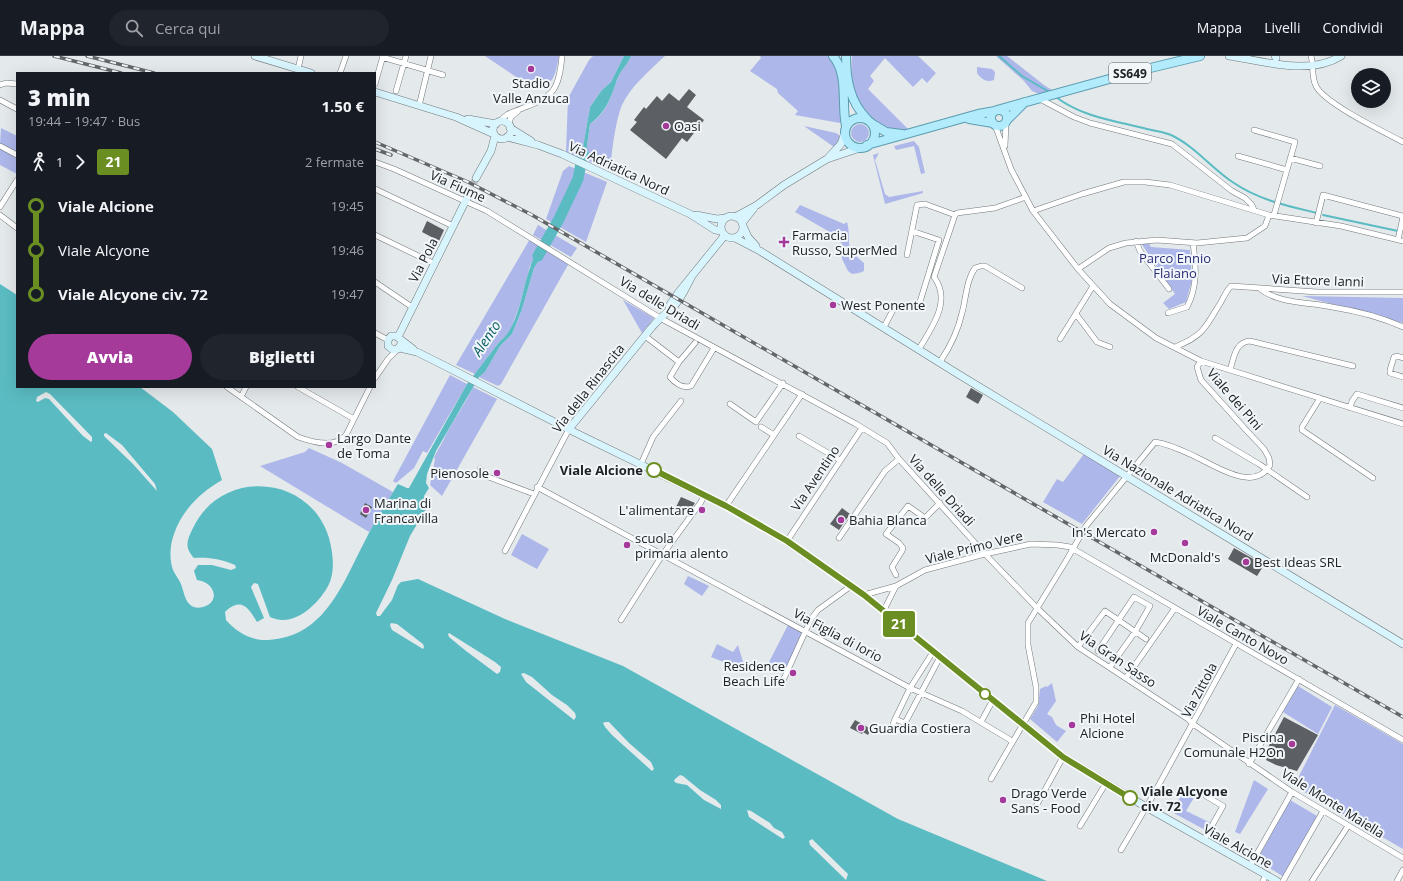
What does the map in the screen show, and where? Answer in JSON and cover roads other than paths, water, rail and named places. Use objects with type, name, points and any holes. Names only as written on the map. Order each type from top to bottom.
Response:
[{"type":"main road","points":[[255,56],[308,72]]},
{"type":"main road","points":[[833,56],[842,75],[847,141],[851,145],[864,146],[874,138],[874,128],[859,112],[850,94],[846,56]]},
{"type":"main road","name":"SS649","points":[[826,159],[864,146],[962,119],[1200,56]]},
{"type":"main road","points":[[1229,56],[1274,58]]},
{"type":"main road","points":[[1263,56],[1274,58],[1288,65],[1314,66],[1324,64],[1341,56]]},
{"type":"main road","points":[[376,92],[456,117],[500,136],[510,133],[509,126],[504,122],[498,123],[456,117]]},
{"type":"main road","name":"SS649","points":[[962,119],[977,119],[1002,125],[1026,102]]},
{"type":"main road","points":[[994,124],[991,115],[996,110],[1005,112],[1006,121]]},
{"type":"main road","points":[[846,129],[853,120],[863,118],[869,122]]},
{"type":"main road","name":"SS649","points":[[869,122],[886,132],[911,134]]},
{"type":"main road","points":[[498,123],[493,128],[500,136]]},
{"type":"main road","name":"Via Adriatica Nord","points":[[509,126],[538,145]]},
{"type":"main road","name":"SS649","points":[[735,217],[755,206],[784,185],[826,159],[839,147],[846,129]]},
{"type":"main road","points":[[476,178],[500,136]]},
{"type":"main road","name":"Via Adriatica Nord","points":[[500,136],[538,145],[562,154],[690,214],[715,230],[723,233]]},
{"type":"main road","name":"Via Pola","points":[[399,338],[412,307],[469,194]]},
{"type":"main road","name":"SS649","points":[[742,225],[755,206]]},
{"type":"main road","name":"Via Adriatica Nord","points":[[690,214],[717,220],[726,218]]},
{"type":"main road","points":[[735,217],[742,225],[741,233],[735,238],[730,238],[723,233],[722,224],[726,218],[735,217]]},
{"type":"main road","name":"Via Nazionale Adriatica Nord","points":[[742,225],[748,237],[760,251]]},
{"type":"main road","name":"Via della Rinascita","points":[[569,429],[644,336],[667,311],[678,293],[691,278],[723,233]]},
{"type":"main road","name":"Via Nazionale Adriatica Nord","points":[[735,238],[760,251],[1403,644]]},
{"type":"main road","points":[[393,336],[399,338],[402,344],[399,348],[394,350],[389,348],[387,344],[388,340],[393,336]]},
{"type":"main road","name":"Viale Alcione","points":[[399,338],[417,352],[726,506],[787,541],[864,595],[1063,757],[1146,807],[1250,866],[1265,878],[1277,881]]},
{"type":"main road","name":"Viale Alcione","points":[[399,348],[417,352]]},
{"type":"street","points":[[298,69],[301,56]]},
{"type":"street","points":[[340,72],[346,56]]},
{"type":"street","points":[[396,91],[406,56]]},
{"type":"street","points":[[419,106],[431,56]]},
{"type":"street","points":[[498,123],[509,112],[544,100],[553,90],[559,78],[562,56]]},
{"type":"street","points":[[1311,56],[1314,66],[1312,74],[1320,93],[1362,120],[1403,142]]},
{"type":"street","points":[[376,81],[383,57],[443,75]]},
{"type":"street","points":[[0,84],[16,84]]},
{"type":"street","points":[[1043,97],[1074,117],[1090,123],[1172,144],[1232,191],[1245,198],[1252,205],[1254,210]]},
{"type":"street","points":[[0,100],[16,108]]},
{"type":"street","points":[[509,126],[511,117],[518,110]]},
{"type":"street","points":[[1005,149],[1006,121]]},
{"type":"street","points":[[994,124],[1012,169],[1033,211],[1078,269],[1110,304],[1156,338],[1201,361]]},
{"type":"street","points":[[1078,269],[1109,248],[1136,241],[1157,240],[1193,243],[1247,238],[1266,226],[1277,203],[1295,142],[1254,130]]},
{"type":"street","points":[[0,146],[16,154]]},
{"type":"street","points":[[1238,156],[1287,170]]},
{"type":"street","points":[[1290,158],[1320,166]]},
{"type":"street","name":"Via Fiume","points":[[376,162],[487,211],[529,236]]},
{"type":"street","points":[[0,207],[16,182]]},
{"type":"street","points":[[1033,211],[1082,194],[1124,182],[1145,182],[1170,185],[1271,215],[1316,223],[1341,226],[1400,241],[1403,216],[1323,195],[1316,223]]},
{"type":"street","points":[[376,189],[453,226]]},
{"type":"street","points":[[907,255],[917,204],[925,204],[955,215],[957,213],[995,208],[1026,197]]},
{"type":"street","points":[[0,215],[16,227]]},
{"type":"street","points":[[919,349],[933,324],[942,303],[940,286],[934,277],[955,215]]},
{"type":"street","points":[[884,327],[893,310],[898,308],[917,308],[919,305],[939,240],[912,231]]},
{"type":"street","points":[[376,235],[434,264]]},
{"type":"street","name":"Via delle Driadi","points":[[529,236],[660,318],[714,348],[783,383],[887,443],[899,459],[985,554]]},
{"type":"street","points":[[1136,241],[1140,251],[1169,289]]},
{"type":"street","points":[[1168,313],[1188,306],[1192,296],[1195,279],[1193,243]]},
{"type":"street","points":[[940,362],[952,342],[962,314],[969,283],[975,268],[985,266],[1022,288]]},
{"type":"street","points":[[376,283],[412,307]]},
{"type":"street","points":[[1060,339],[1093,286]]},
{"type":"street","name":"Via Ettore Ianni","points":[[1175,347],[1194,339],[1205,330],[1208,322],[1231,286],[1325,292],[1403,292]]},
{"type":"street","points":[[1259,288],[1269,295],[1294,301],[1361,312],[1389,320],[1403,327]]},
{"type":"street","points":[[1076,314],[1097,342],[1110,347]]},
{"type":"street","points":[[376,334],[388,340]]},
{"type":"street","points":[[644,336],[679,362]]},
{"type":"street","points":[[1230,370],[1237,348],[1241,343],[1250,341],[1354,366]]},
{"type":"street","points":[[695,343],[679,362],[670,376],[679,385],[688,387],[691,386],[714,348]]},
{"type":"street","points":[[376,377],[388,359],[399,348]]},
{"type":"street","points":[[1403,358],[1397,356],[1394,357],[1390,370],[1390,373],[1403,377]]},
{"type":"street","name":"Viale dei Pini","points":[[1268,470],[1270,466],[1269,458],[1264,449],[1199,376],[1197,367],[1201,361],[1403,424]]},
{"type":"street","points":[[730,404],[756,422],[783,383]]},
{"type":"street","points":[[228,388],[298,437],[311,442],[328,443],[336,442],[344,438],[370,388]]},
{"type":"street","points":[[241,397],[246,388]]},
{"type":"street","points":[[300,388],[354,419]]},
{"type":"street","points":[[726,506],[802,394]]},
{"type":"street","points":[[1350,408],[1357,394],[1403,408]]},
{"type":"street","points":[[1320,398],[1302,427],[1302,430],[1373,478]]},
{"type":"street","points":[[641,464],[653,437],[681,401]]},
{"type":"street","points":[[761,427],[774,435]]},
{"type":"street","name":"Via Aventino","points":[[787,541],[862,428]]},
{"type":"street","name":"Via della Rinascita","points":[[505,551],[569,429]]},
{"type":"street","points":[[798,436],[840,460]]},
{"type":"street","points":[[1215,438],[1268,470],[1306,497]]},
{"type":"street","points":[[991,779],[1022,724],[1035,705],[1037,699],[1028,645],[1028,622],[1086,526],[1155,442],[1166,444],[1221,470],[1243,478],[1253,478],[1264,474],[1268,470]]},
{"type":"street","name":"Via delle Driadi","points":[[839,538],[885,471],[899,459]]},
{"type":"street","points":[[480,469],[483,475],[534,494]]},
{"type":"street","name":"Via Figlia di Iorio","points":[[538,487],[910,688],[962,711],[1012,741]]},
{"type":"street","points":[[621,620],[663,554],[701,502],[704,495]]},
{"type":"street","points":[[896,575],[892,567],[902,551],[902,546],[886,534],[908,506],[925,518],[940,503]]},
{"type":"street","name":"Viale Primo Vere","points":[[864,595],[881,592],[896,586],[925,570],[985,554],[1036,544],[1058,545],[1073,548]]},
{"type":"street","name":"Viale Canto Novo","points":[[1073,548],[1403,740]]},
{"type":"street","name":"Via Gran Sasso","points":[[985,554],[1036,607],[1078,647],[1193,724]]},
{"type":"street","points":[[781,685],[811,619],[818,610],[851,586]]},
{"type":"street","points":[[883,612],[896,586]]},
{"type":"street","points":[[1098,651],[1134,597],[1150,606],[1135,632],[1110,668]]},
{"type":"street","points":[[1126,678],[1175,608]]},
{"type":"street","points":[[1078,647],[1105,611],[1146,639]]},
{"type":"street","name":"Via Zittola","points":[[1121,850],[1193,724],[1236,644]]},
{"type":"street","points":[[890,732],[910,688],[933,652]]},
{"type":"street","points":[[895,719],[905,723],[940,658]]},
{"type":"street","points":[[1249,764],[1299,680]]},
{"type":"street","points":[[979,721],[993,700]]},
{"type":"street","name":"Viale Monte Maiella","points":[[1193,724],[1249,764],[1292,792],[1403,858]]},
{"type":"street","points":[[1035,808],[1063,757]]},
{"type":"street","points":[[1080,826],[1106,783]]},
{"type":"street","points":[[1250,866],[1292,792]]},
{"type":"street","points":[[1204,840],[1223,806],[1206,796]]},
{"type":"street","points":[[1283,881],[1323,811]]},
{"type":"street","points":[[1312,881],[1348,826]]},
{"type":"street","points":[[1397,881],[1403,870]]},
{"type":"waterway","points":[[999,56],[1022,76],[1051,93]]},
{"type":"waterway","points":[[1056,97],[1066,104],[1100,118],[1171,135],[1196,151],[1234,183],[1253,194],[1274,202],[1317,213]]},
{"type":"waterway","name":"Alento","points":[[538,256],[559,219],[578,179],[583,153]]},
{"type":"waterway","points":[[1323,215],[1398,231]]},
{"type":"tunnel","points":[[469,194],[476,178]]},
{"type":"railway","points":[[54,56],[117,72]]},
{"type":"railway","points":[[87,56],[150,72]]},
{"type":"railway","points":[[376,142],[468,182],[532,215],[1403,717]]},
{"type":"railway","points":[[376,149],[391,155]]},
{"type":"place","name":"Stadio Valle Anzuca","points":[[531,69]]},
{"type":"place","name":"Oasi","points":[[666,126]]},
{"type":"place","name":"Farmacia Russo, SuperMed","points":[[784,242]]},
{"type":"place","name":"West Ponente","points":[[833,305]]},
{"type":"place","name":"Largo Dante de Toma","points":[[329,445]]},
{"type":"place","name":"Viale Alcione","points":[[654,470]]},
{"type":"place","name":"Pienosole","points":[[497,473]]},
{"type":"place","name":"Marina di Francavilla","points":[[366,510]]},
{"type":"place","name":"L'alimentare","points":[[702,510]]},
{"type":"place","name":"Bahia Blanca","points":[[841,520]]},
{"type":"place","name":"In's Mercato","points":[[1154,532]]},
{"type":"place","name":"McDonald's","points":[[1185,543]]},
{"type":"place","name":"scuola primaria alento","points":[[627,545]]},
{"type":"place","name":"Best Ideas SRL","points":[[1246,562]]},
{"type":"place","name":"Residence Beach Life","points":[[793,673]]},
{"type":"place","name":"Phi Hotel Alcione","points":[[1072,725]]},
{"type":"place","name":"Guardia Costiera","points":[[861,728]]},
{"type":"place","name":"Piscina Comunale H2On","points":[[1292,744]]},
{"type":"place","name":"Viale Alcyone civ. 72","points":[[1130,798]]},
{"type":"place","name":"Drago Verde Sans - Food","points":[[1003,800]]},
{"type":"park label","name":"Parco Ennio Flaiano","points":[[1175,266]]}]
